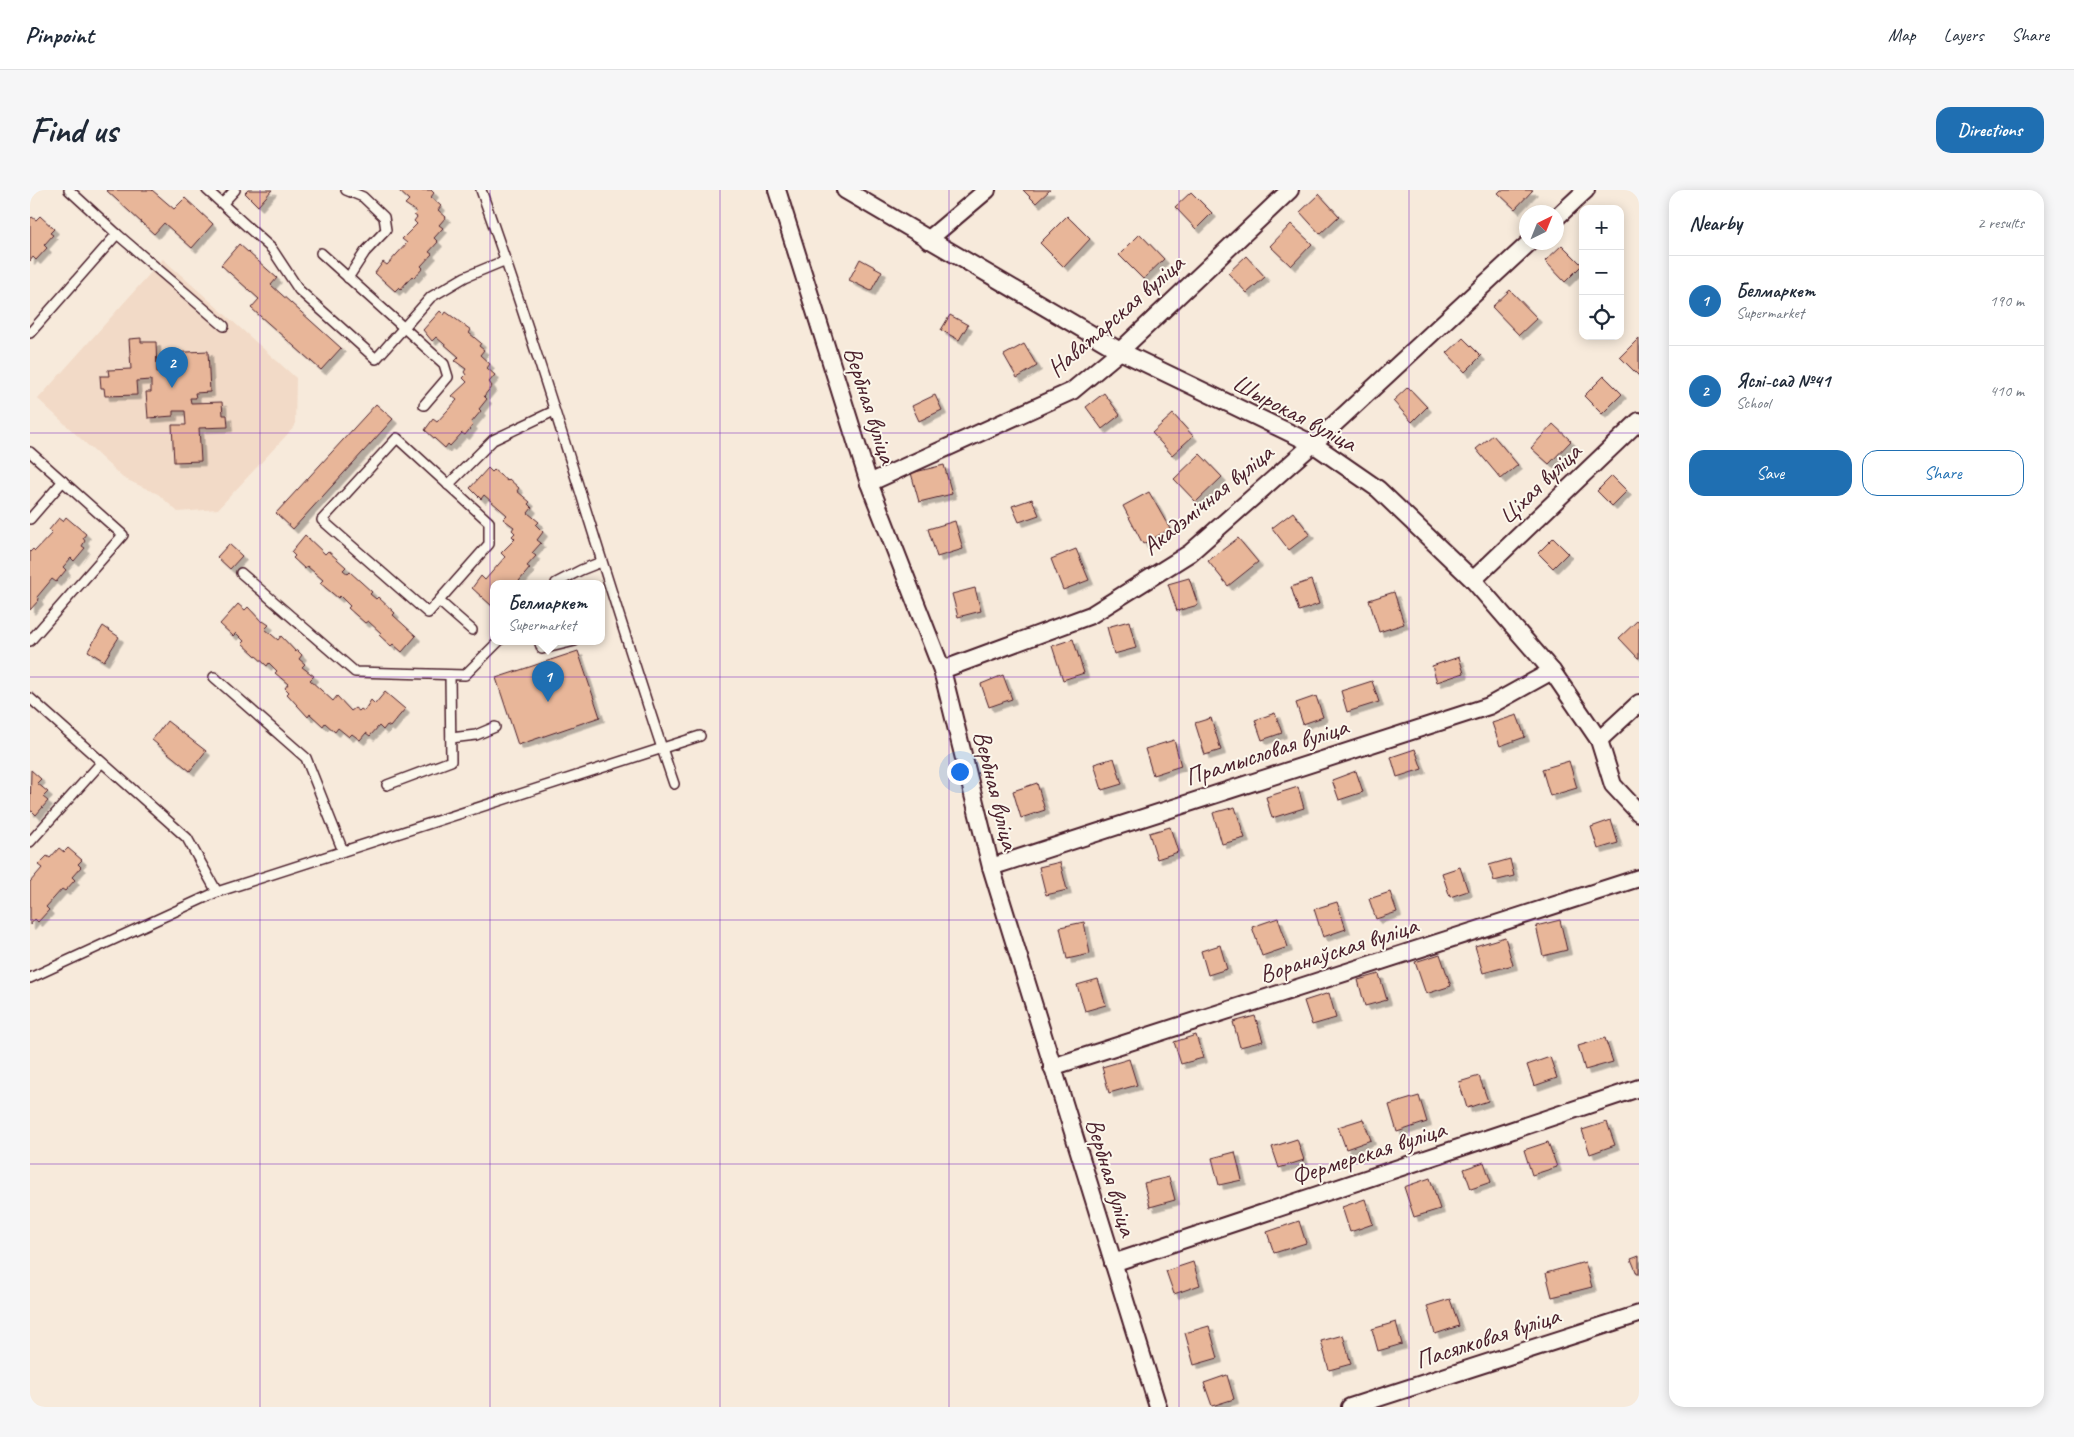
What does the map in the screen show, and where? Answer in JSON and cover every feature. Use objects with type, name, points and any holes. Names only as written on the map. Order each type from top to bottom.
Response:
[{"type":"street","name":"Вербная вуліца","points":[[777,190],[869,483],[942,670],[990,867],[1158,1407]]},
{"type":"street","name":"Шырокая вуліца","points":[[845,190],[1120,351],[1313,444],[1378,489],[1473,580],[1552,671],[1598,740],[1613,784],[1639,813]]},
{"type":"street","points":[[928,240],[987,190]]},
{"type":"street","name":"Наватарская вуліца","points":[[869,483],[1072,391],[1120,351],[1290,190]]},
{"type":"street","points":[[1564,211],[1586,190]]},
{"type":"street","name":"Акадэмічная вуліца","points":[[942,670],[1091,615],[1190,553],[1313,444],[1521,250]]},
{"type":"street","name":"Ціхая вуліца","points":[[1473,580],[1639,421]]},
{"type":"street","name":"Прамысловая вуліца","points":[[990,867],[1490,706],[1552,671]]},
{"type":"street","points":[[1598,740],[1639,703]]},
{"type":"street","name":"Воранаўская вуліца","points":[[1052,1067],[1639,878]]},
{"type":"street","name":"Фермерская вуліца","points":[[1113,1264],[1639,1088]]},
{"type":"street","name":"Пасялковая вуліца","points":[[1350,1407],[1639,1314]]},
{"type":"lane","points":[[69,190],[224,326]]},
{"type":"lane","points":[[208,190],[272,249],[299,290],[376,359],[431,297],[464,277],[506,260]]},
{"type":"lane","points":[[223,204],[235,190]]},
{"type":"lane","points":[[346,190],[363,197],[384,217],[386,230],[365,252],[348,278]]},
{"type":"lane","points":[[481,190],[506,260],[601,562],[674,784]]},
{"type":"lane","points":[[30,333],[117,234]]},
{"type":"lane","points":[[321,254],[444,364],[448,377],[424,405]]},
{"type":"lane","points":[[448,485],[493,440],[554,412]]},
{"type":"lane","points":[[397,438],[489,522],[489,544],[439,601],[428,613],[322,520],[397,438]]},
{"type":"lane","points":[[30,452],[123,536],[30,641]]},
{"type":"lane","points":[[30,519],[62,481]]},
{"type":"lane","points":[[563,580],[601,562]]},
{"type":"lane","points":[[241,573],[355,672],[465,675],[495,645]]},
{"type":"lane","points":[[439,601],[472,630]]},
{"type":"lane","points":[[540,645],[542,649],[558,645]]},
{"type":"lane","points":[[387,785],[451,761],[450,675]]},
{"type":"lane","points":[[214,677],[306,758],[344,851]]},
{"type":"lane","points":[[30,698],[187,838],[217,892]]},
{"type":"lane","points":[[451,738],[476,735],[495,727]]},
{"type":"lane","points":[[30,978],[217,892],[700,736]]},
{"type":"lane","points":[[30,842],[101,763]]},
{"type":"shaded area","points":[[163,259],[296,378],[295,426],[218,509],[178,512],[158,494],[123,478],[38,399]]},
{"type":"building","points":[[106,190],[152,190],[174,209],[185,198],[213,224],[192,248],[164,223],[154,234]]},
{"type":"building","points":[[248,190],[272,190],[258,206],[245,193]]},
{"type":"building","points":[[398,190],[431,190],[434,193],[431,197],[441,206],[438,210],[446,217],[439,225],[443,228],[434,238],[438,242],[429,252],[432,254],[421,266],[423,268],[414,278],[412,276],[401,289],[399,287],[395,291],[375,273],[383,262],[387,265],[407,243],[402,239],[417,224],[414,221],[417,217],[414,215],[417,212],[405,204],[409,200]]},
{"type":"building","points":[[1023,190],[1050,190],[1036,203]]},
{"type":"building","points":[[1501,190],[1533,190],[1515,209],[1498,193]]},
{"type":"building","points":[[1191,192],[1212,213],[1196,229],[1175,207]]},
{"type":"building","points":[[1319,194],[1339,216],[1320,234],[1300,212]]},
{"type":"building","points":[[40,216],[54,229],[50,233],[53,235],[44,245],[47,248],[36,260],[33,257],[30,261],[30,219],[32,217],[36,220]]},
{"type":"building","points":[[1067,216],[1090,239],[1064,267],[1040,243]]},
{"type":"building","points":[[1291,224],[1312,244],[1291,266],[1270,246]]},
{"type":"building","points":[[1140,234],[1164,259],[1143,279],[1119,255]]},
{"type":"building","points":[[239,244],[277,278],[271,285],[341,348],[321,370],[251,308],[259,299],[221,265]]},
{"type":"building","points":[[1564,247],[1579,262],[1579,268],[1565,282],[1545,261],[1557,250],[1564,250]]},
{"type":"building","points":[[1246,256],[1265,277],[1247,293],[1228,273]]},
{"type":"building","points":[[860,259],[882,271],[871,291],[849,280]]},
{"type":"building","points":[[1510,290],[1537,318],[1519,335],[1492,307]]},
{"type":"building","points":[[440,311],[444,315],[446,312],[471,330],[469,333],[481,343],[479,346],[484,350],[480,355],[490,364],[487,368],[495,375],[489,382],[492,386],[484,396],[487,399],[479,409],[481,411],[471,423],[473,425],[465,435],[462,433],[450,446],[448,444],[445,448],[425,430],[433,419],[437,422],[457,400],[452,396],[467,382],[463,378],[466,375],[464,372],[466,369],[455,361],[459,357],[436,337],[432,341],[423,330]]},
{"type":"building","points":[[950,315],[968,325],[959,340],[941,330]]},
{"type":"building","points":[[141,338],[141,342],[156,342],[157,372],[168,372],[167,353],[208,351],[210,392],[195,393],[196,398],[190,398],[191,403],[222,402],[223,415],[227,415],[228,427],[199,428],[201,461],[174,462],[172,425],[186,425],[185,411],[173,411],[173,416],[148,418],[146,392],[151,392],[151,380],[136,381],[137,395],[105,396],[104,388],[101,388],[100,376],[109,376],[108,370],[131,369],[129,339]]},
{"type":"building","points":[[1463,338],[1481,356],[1465,372],[1447,353]]},
{"type":"building","points":[[1639,338],[1639,376],[1620,357]]},
{"type":"building","points":[[1024,344],[1037,366],[1017,378],[1004,355]]},
{"type":"building","points":[[1604,376],[1622,394],[1602,414],[1584,396]]},
{"type":"building","points":[[1408,387],[1427,407],[1412,422],[1393,401]]},
{"type":"building","points":[[1104,393],[1120,415],[1102,429],[1086,407]]},
{"type":"building","points":[[935,395],[942,410],[919,421],[912,406]]},
{"type":"building","points":[[376,404],[393,419],[293,529],[276,513]]},
{"type":"building","points":[[1173,414],[1193,436],[1172,455],[1152,433]]},
{"type":"building","points":[[1553,424],[1571,441],[1549,464],[1531,448]]},
{"type":"building","points":[[1493,435],[1518,465],[1501,479],[1476,449]]},
{"type":"building","points":[[1200,454],[1222,477],[1196,502],[1174,479]]},
{"type":"building","points":[[944,465],[952,494],[919,502],[911,473]]},
{"type":"building","points":[[488,468],[492,472],[494,470],[507,481],[509,479],[519,488],[517,491],[530,502],[528,504],[532,508],[528,513],[539,522],[536,525],[543,532],[537,540],[541,543],[532,553],[536,556],[527,566],[530,568],[520,580],[490,580],[490,604],[472,588],[481,576],[485,580],[505,557],[501,553],[515,539],[512,536],[515,533],[512,530],[514,527],[503,519],[507,515],[484,495],[481,499],[470,488]]},
{"type":"building","points":[[1612,476],[1627,491],[1612,506],[1597,491]]},
{"type":"building","points":[[1149,492],[1170,529],[1143,544],[1123,506]]},
{"type":"building","points":[[1032,499],[1039,515],[1019,522],[1012,506]]},
{"type":"building","points":[[1293,512],[1310,534],[1289,550],[1272,528]]},
{"type":"building","points":[[66,517],[86,534],[83,538],[85,541],[82,546],[85,548],[74,561],[71,558],[63,567],[66,570],[56,582],[52,579],[37,597],[39,600],[30,610],[30,552],[33,549],[35,551],[52,533],[49,530],[59,518],[63,521]]},
{"type":"building","points":[[955,521],[963,549],[937,557],[928,529]]},
{"type":"building","points":[[305,535],[325,554],[328,551],[346,567],[343,570],[348,574],[350,572],[372,592],[370,594],[376,599],[378,597],[395,613],[393,615],[416,636],[402,652],[393,644],[391,646],[368,621],[365,623],[348,608],[350,606],[340,596],[338,598],[320,583],[323,580],[307,566],[305,569],[293,558],[295,556],[291,552]]},
{"type":"building","points":[[1238,538],[1258,562],[1228,586],[1208,561]]},
{"type":"building","points":[[1553,538],[1568,553],[1553,568],[1538,553]]},
{"type":"building","points":[[229,544],[242,556],[230,569],[217,557]]},
{"type":"building","points":[[1076,549],[1089,580],[1063,590],[1051,559]]},
{"type":"building","points":[[1189,578],[1198,605],[1177,611],[1168,584]]},
{"type":"building","points":[[1311,580],[1319,604],[1299,611],[1291,587]]},
{"type":"building","points":[[975,588],[981,611],[958,617],[952,594]]},
{"type":"building","points":[[1394,592],[1404,624],[1379,632],[1369,600]]},
{"type":"building","points":[[238,604],[245,610],[248,607],[262,622],[269,625],[265,629],[278,640],[281,636],[296,652],[297,650],[302,655],[299,659],[305,664],[302,667],[314,676],[310,680],[333,701],[337,696],[351,711],[355,708],[359,711],[361,709],[364,711],[371,700],[375,704],[385,692],[405,709],[390,727],[387,725],[383,730],[379,726],[370,736],[366,733],[360,740],[352,734],[349,737],[338,728],[335,732],[325,723],[323,726],[310,714],[308,717],[287,694],[289,692],[285,688],[288,684],[275,673],[277,671],[269,663],[267,666],[242,643],[244,641],[236,633],[233,636],[220,624]]},
{"type":"building","points":[[1639,619],[1639,658],[1638,658],[1619,638]]},
{"type":"building","points":[[1129,621],[1136,648],[1114,654],[1107,627]]},
{"type":"building","points":[[103,626],[119,637],[104,661],[88,651]]},
{"type":"building","points":[[1073,639],[1084,673],[1063,680],[1052,646]]},
{"type":"building","points":[[578,651],[600,717],[518,745],[496,678]]},
{"type":"building","points":[[1459,657],[1464,673],[1437,682],[1432,666]]},
{"type":"building","points":[[1003,675],[1012,699],[989,707],[981,684]]},
{"type":"building","points":[[1372,681],[1379,702],[1347,712],[1341,691]]},
{"type":"building","points":[[1316,696],[1323,717],[1303,724],[1296,703]]},
{"type":"building","points":[[1275,713],[1282,733],[1262,740],[1255,720]]},
{"type":"building","points":[[1517,715],[1525,737],[1500,746],[1492,723]]},
{"type":"building","points":[[1211,718],[1221,750],[1205,755],[1195,723]]},
{"type":"building","points":[[167,721],[206,751],[190,771],[152,740]]},
{"type":"building","points":[[1174,740],[1181,766],[1153,775],[1145,749]]},
{"type":"building","points":[[1415,749],[1422,769],[1397,777],[1391,757]]},
{"type":"building","points":[[1114,758],[1122,784],[1102,790],[1094,764]]},
{"type":"building","points":[[1569,761],[1577,788],[1550,796],[1542,769]]},
{"type":"building","points":[[31,770],[41,779],[37,783],[48,792],[43,797],[48,801],[36,815],[32,811],[30,812]]},
{"type":"building","points":[[1356,771],[1363,792],[1339,800],[1332,780]]},
{"type":"building","points":[[1037,783],[1045,810],[1021,818],[1013,791]]},
{"type":"building","points":[[1298,787],[1304,808],[1272,818],[1266,797]]},
{"type":"building","points":[[1235,807],[1245,838],[1222,844],[1213,813]]},
{"type":"building","points":[[1611,820],[1618,843],[1598,849],[1591,827]]},
{"type":"building","points":[[1170,827],[1178,852],[1157,859],[1149,833]]},
{"type":"building","points":[[59,848],[64,852],[68,848],[82,860],[78,864],[81,867],[72,877],[75,880],[65,891],[62,889],[46,907],[49,910],[38,922],[35,919],[30,925],[30,882],[42,868],[38,865],[47,856],[50,858]]},
{"type":"building","points":[[1510,859],[1514,876],[1494,881],[1489,865]]},
{"type":"building","points":[[1060,862],[1067,890],[1046,895],[1039,867]]},
{"type":"building","points":[[1460,867],[1468,891],[1450,897],[1442,873]]},
{"type":"building","points":[[1390,892],[1397,912],[1376,919],[1369,899]]},
{"type":"building","points":[[1337,902],[1346,929],[1323,937],[1314,909]]},
{"type":"building","points":[[1278,918],[1288,947],[1262,956],[1252,927]]},
{"type":"building","points":[[1560,920],[1567,950],[1543,956],[1536,926]]},
{"type":"building","points":[[1084,922],[1090,954],[1067,959],[1060,927]]},
{"type":"building","points":[[1505,937],[1513,965],[1483,973],[1475,946]]},
{"type":"building","points":[[1220,945],[1227,969],[1208,975],[1201,951]]},
{"type":"building","points":[[1440,954],[1451,986],[1426,994],[1415,962]]},
{"type":"building","points":[[1379,974],[1387,1000],[1365,1006],[1358,980]]},
{"type":"building","points":[[1098,979],[1106,1005],[1085,1011],[1077,985]]},
{"type":"building","points":[[1329,993],[1336,1018],[1312,1025],[1304,1001]]},
{"type":"building","points":[[1255,1016],[1263,1041],[1240,1047],[1233,1022]]},
{"type":"building","points":[[1196,1035],[1203,1058],[1181,1064],[1174,1042]]},
{"type":"building","points":[[1605,1038],[1613,1062],[1585,1070],[1578,1046]]},
{"type":"building","points":[[1550,1057],[1557,1078],[1534,1086],[1527,1065]]},
{"type":"building","points":[[1129,1059],[1137,1085],[1109,1093],[1102,1067]]},
{"type":"building","points":[[1479,1076],[1488,1101],[1467,1108],[1459,1082]]},
{"type":"building","points":[[1419,1096],[1427,1122],[1397,1132],[1389,1105]]},
{"type":"building","points":[[1363,1119],[1371,1140],[1346,1149],[1338,1127]]},
{"type":"building","points":[[1607,1122],[1615,1145],[1590,1154],[1582,1130]]},
{"type":"building","points":[[1297,1139],[1304,1160],[1279,1168],[1272,1147]]},
{"type":"building","points":[[1548,1142],[1557,1167],[1532,1175],[1524,1150]]},
{"type":"building","points":[[1235,1152],[1242,1180],[1219,1185],[1212,1158]]},
{"type":"building","points":[[1484,1162],[1491,1182],[1471,1189],[1464,1169]]},
{"type":"building","points":[[1169,1177],[1175,1200],[1150,1207],[1144,1183]]},
{"type":"building","points":[[1430,1178],[1440,1209],[1414,1217],[1404,1187]]},
{"type":"building","points":[[1365,1199],[1373,1224],[1350,1232],[1342,1207]]},
{"type":"building","points":[[1299,1221],[1306,1243],[1274,1253],[1267,1232]]},
{"type":"building","points":[[1639,1256],[1639,1274],[1637,1274],[1631,1259]]},
{"type":"building","points":[[1193,1262],[1200,1285],[1174,1294],[1166,1271]]},
{"type":"building","points":[[1585,1262],[1592,1287],[1552,1297],[1546,1273]]},
{"type":"building","points":[[1450,1299],[1459,1326],[1435,1334],[1427,1306]]},
{"type":"building","points":[[1396,1322],[1402,1344],[1378,1351],[1372,1329]]},
{"type":"building","points":[[1209,1326],[1218,1358],[1194,1365],[1185,1333]]},
{"type":"building","points":[[1343,1335],[1351,1364],[1329,1370],[1321,1341]]},
{"type":"building","points":[[1227,1375],[1234,1399],[1212,1406],[1204,1383]]},
{"type":"place","name":"Яслі-сад №41","points":[[172,388]]},
{"type":"place","name":"Белмаркет","points":[[548,702]]}]
